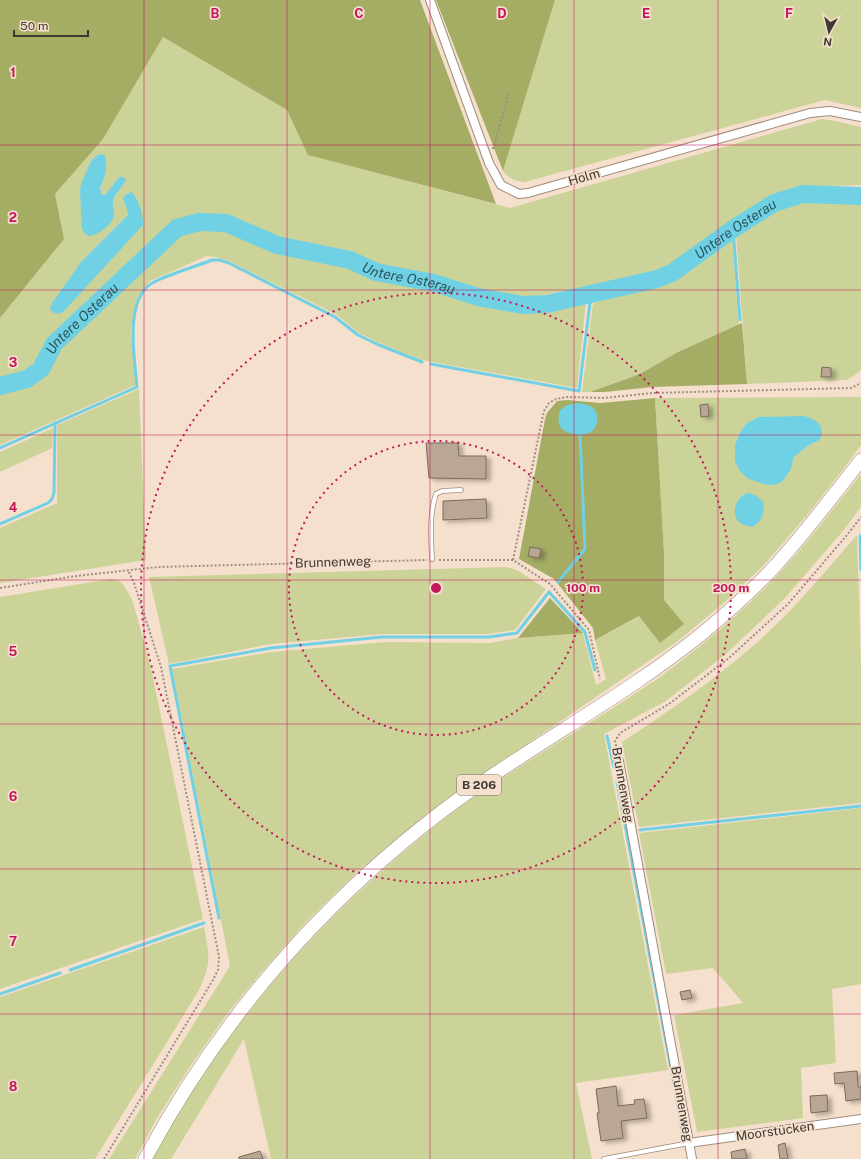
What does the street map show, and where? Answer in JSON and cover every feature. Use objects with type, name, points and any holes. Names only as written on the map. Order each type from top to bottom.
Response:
[{"type":"main road","name":"B 206","points":[[145,1159],[181,1095],[225,1030],[282,959],[342,896],[406,840],[470,791],[652,671],[704,632],[740,601],[774,568],[818,516],[861,460]]},
{"type":"street","name":"Holm","points":[[430,0],[489,163],[501,185],[519,194],[528,193],[810,113],[830,111],[861,117]]},
{"type":"street","name":"Brunnenweg","points":[[619,761],[692,1159]]},
{"type":"street","name":"Moorstücken","points":[[689,1143],[861,1119]]},
{"type":"lane","points":[[432,560],[431,523],[433,502],[436,494],[442,491],[460,490]]},
{"type":"lane","points":[[604,1159],[689,1143]]},
{"type":"path","points":[[489,163],[509,92]]},
{"type":"path","points":[[600,679],[589,630],[550,584],[513,560],[544,411],[549,403],[556,399],[566,397],[604,398],[661,393],[851,388],[861,383]]},
{"type":"path","name":"Brunnenweg","points":[[619,761],[615,741],[620,733],[669,704],[729,658],[788,604],[861,517]]},
{"type":"path","name":"Brunnenweg","points":[[0,588],[76,576],[158,567],[432,560],[513,560]]},
{"type":"path","points":[[104,1159],[213,980],[218,970],[219,957],[161,667],[134,583],[128,570]]},
{"type":"green space","points":[[0,0],[420,0],[496,204],[308,155],[287,110],[163,37],[103,139],[55,194],[64,239],[0,318]]},
{"type":"green space","points":[[436,0],[555,0],[503,171]]},
{"type":"green space","points":[[555,0],[861,0],[861,108],[825,100],[525,182],[515,180],[510,178],[503,171]]},
{"type":"green space","points":[[163,37],[287,110],[309,155],[510,208],[822,119],[861,127],[861,185],[805,187],[772,197],[657,273],[523,299],[435,275],[413,273],[379,266],[350,251],[275,238],[224,215],[179,219],[168,225],[50,336],[39,356],[27,369],[0,378],[0,318],[64,239],[55,194],[103,139]],"holes":[[[101,154],[106,162],[103,183],[100,188],[102,196],[106,194],[119,177],[124,184],[115,197],[113,205],[114,213],[82,212],[80,192],[91,161],[96,156]],[[128,209],[142,225],[81,262],[128,215]]]},
{"type":"green space","points":[[861,195],[861,370],[847,380],[747,384],[736,234],[761,215],[786,202],[818,196]]},
{"type":"green space","points":[[223,225],[266,247],[302,259],[347,267],[374,278],[391,282],[434,288],[478,303],[520,313],[586,302],[577,388],[422,360],[379,343],[359,333],[337,315],[229,261],[207,256],[150,281],[137,299],[131,329],[136,385],[0,445],[0,390],[35,380],[55,343],[181,229]]},
{"type":"green space","points":[[732,238],[739,325],[676,353],[640,374],[590,392],[582,392],[593,303],[657,286]]},
{"type":"green space","points":[[742,323],[747,384],[652,387],[605,392],[590,392],[640,374],[676,353]]},
{"type":"green space","points":[[139,389],[146,560],[0,583],[0,528],[57,503],[57,425]]},
{"type":"green space","points":[[861,397],[861,445],[808,514],[764,565],[725,602],[678,641],[451,796],[357,872],[306,922],[227,1014],[191,1065],[157,1118],[135,1159],[109,1159],[230,966],[172,669],[271,652],[385,642],[489,643],[518,638],[583,633],[596,685],[606,679],[595,640],[640,616],[664,601],[664,553],[655,398]],"holes":[[[746,424],[818,441],[809,445],[794,457],[791,469],[783,481],[735,445],[740,432]]]},
{"type":"green space","points":[[655,398],[664,553],[664,600],[684,624],[660,643],[639,616],[595,640],[593,628],[554,579],[519,559],[545,419],[547,413],[557,401],[567,400],[601,403]]},
{"type":"green space","points":[[53,428],[52,448],[0,472],[0,452]]},
{"type":"green space","points":[[861,474],[861,507],[843,531],[785,598],[726,654],[666,701],[604,734],[668,1070],[576,1083],[592,1159],[271,1159],[244,1039],[171,1159],[152,1159],[179,1112],[208,1067],[239,1024],[307,944],[344,906],[424,835],[480,793],[657,679],[708,640],[740,612],[785,567]]},
{"type":"green space","points":[[857,535],[861,664],[861,803],[639,827],[622,742],[693,694],[760,640],[798,602]]},
{"type":"green space","points":[[506,567],[517,570],[546,589],[515,630],[488,634],[383,634],[271,644],[169,664],[149,577]]},
{"type":"green space","points":[[111,579],[118,580],[124,585],[133,602],[151,668],[203,919],[0,989],[0,597]]},
{"type":"green space","points":[[550,598],[583,633],[518,638]]},
{"type":"green space","points":[[861,808],[861,984],[832,989],[836,1063],[801,1068],[803,1118],[697,1132],[674,1015],[743,1003],[713,968],[666,974],[639,833]]},
{"type":"green space","points":[[204,927],[208,952],[208,966],[199,990],[95,1159],[0,1159],[0,997]]},
{"type":"water","points":[[101,154],[105,156],[106,164],[105,177],[100,188],[102,195],[106,194],[119,177],[123,177],[126,180],[114,199],[113,219],[101,232],[89,236],[85,234],[82,229],[81,184],[91,161],[96,156]]},
{"type":"water","points":[[131,192],[134,194],[140,207],[143,217],[143,225],[64,311],[59,314],[54,313],[50,309],[52,303],[81,262],[128,215],[123,199],[125,195]]},
{"type":"water","points":[[578,403],[590,406],[597,413],[597,424],[588,434],[571,434],[561,428],[559,424],[560,410],[567,405]]},
{"type":"water","points":[[804,416],[818,422],[822,431],[822,436],[818,441],[809,445],[794,457],[791,469],[783,481],[775,485],[763,484],[747,478],[739,470],[735,461],[735,445],[740,432],[746,424],[758,417]]},
{"type":"water","points":[[750,493],[758,497],[764,503],[762,517],[758,523],[752,527],[740,523],[737,520],[735,512],[738,500],[745,494]]},
{"type":"building","points":[[822,367],[831,368],[831,377],[821,377]]},
{"type":"building","points":[[708,404],[709,416],[701,417],[700,405]]},
{"type":"building","points":[[426,443],[458,443],[459,456],[486,456],[486,479],[429,478]]},
{"type":"building","points":[[486,499],[487,518],[443,520],[443,501]]},
{"type":"building","points":[[530,547],[541,549],[539,558],[528,556]]},
{"type":"building","points":[[690,990],[692,998],[682,1000],[680,992]]},
{"type":"building","points":[[857,1071],[858,1087],[861,1087],[861,1099],[846,1101],[844,1083],[835,1084],[834,1073]]},
{"type":"building","points":[[616,1086],[618,1106],[635,1104],[634,1100],[644,1099],[647,1118],[621,1121],[623,1138],[601,1141],[597,1113],[599,1113],[596,1089]]},
{"type":"building","points":[[827,1095],[828,1111],[811,1113],[810,1096]]},
{"type":"building","points":[[785,1143],[788,1159],[780,1159],[778,1145]]},
{"type":"building","points":[[745,1149],[747,1159],[732,1159],[731,1152]]},
{"type":"building","points":[[260,1151],[263,1159],[239,1159],[239,1157]]},
{"type":"waterway","name":"Untere Osterau","points":[[0,386],[27,379],[41,369],[54,344],[177,228],[199,222],[226,223],[277,245],[350,260],[376,272],[434,283],[478,297],[522,305],[547,304],[657,279],[672,273],[733,229],[774,203],[803,194],[861,196]]},
{"type":"waterway","points":[[733,229],[740,320]]},
{"type":"waterway","points":[[0,448],[137,387],[133,346],[134,315],[138,301],[144,290],[160,279],[212,260],[219,260],[229,263],[335,317],[358,335],[422,362]]},
{"type":"waterway","points":[[431,364],[579,391],[591,295]]},
{"type":"waterway","points":[[0,524],[48,503],[52,499],[54,493],[55,423]]},
{"type":"waterway","points":[[558,582],[585,549],[580,433]]},
{"type":"waterway","points":[[861,535],[861,570]]},
{"type":"waterway","points":[[219,918],[170,666],[271,648],[382,637],[489,637],[517,633],[549,592],[585,632],[595,670]]},
{"type":"waterway","points":[[607,736],[614,767]]},
{"type":"waterway","points":[[617,782],[674,1084]]},
{"type":"waterway","points":[[640,830],[861,806]]},
{"type":"waterway","points":[[70,970],[204,923]]},
{"type":"waterway","points":[[0,994],[60,973]]},
{"type":"waterway","points":[[676,1096],[683,1136]]}]
